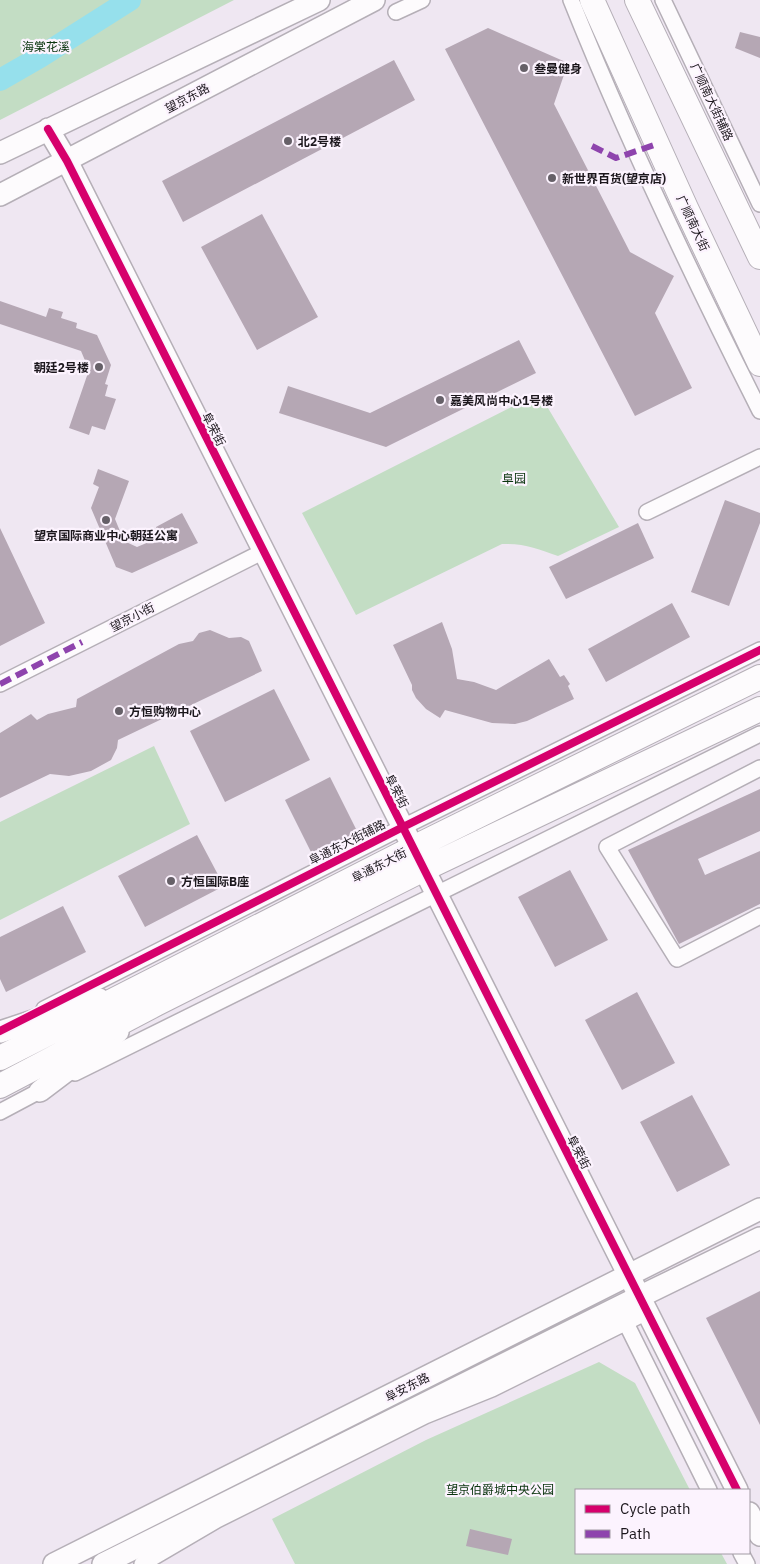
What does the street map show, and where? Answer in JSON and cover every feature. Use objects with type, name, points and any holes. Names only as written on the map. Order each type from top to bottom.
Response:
[{"type":"main road","name":"广顺南大街","points":[[592,0],[686,208],[760,364]]},
{"type":"main road","points":[[637,0],[760,257]]},
{"type":"main road","name":"阜通东大街","points":[[0,1058],[413,848],[760,677]]},
{"type":"main road","name":"阜通东大街","points":[[0,1086],[156,1004],[424,869],[760,709]]},
{"type":"street","points":[[0,153],[319,0]]},
{"type":"street","name":"望京东路","points":[[0,195],[374,0]]},
{"type":"street","points":[[396,12],[422,0]]},
{"type":"street","points":[[571,0],[595,60],[718,328],[760,411]]},
{"type":"street","name":"广顺南大街辅路","points":[[663,0],[760,204]]},
{"type":"street","name":"阜荣街","points":[[48,129],[67,161],[736,1489]]},
{"type":"street","points":[[647,512],[760,457]]},
{"type":"street","name":"望京小街","points":[[0,684],[264,551]]},
{"type":"street","name":"阜通东大街辅路","points":[[0,1032],[402,827],[760,650]]},
{"type":"street","points":[[0,1112],[40,1090],[760,734]]},
{"type":"street","points":[[760,768],[607,847],[677,959],[760,916]]},
{"type":"street","points":[[0,1032],[142,985]]},
{"type":"street","points":[[40,1090],[156,1004]]},
{"type":"street","name":"阜安东路","points":[[54,1564],[760,1210]]},
{"type":"street","name":"阜安东路","points":[[103,1564],[622,1315],[760,1238]]},
{"type":"street","points":[[142,1564],[217,1520],[416,1420],[492,1389],[622,1315],[709,1489]]},
{"type":"street","points":[[750,1515],[760,1535]]},
{"type":"green space","name":"海棠花溪","points":[[0,0],[234,0],[0,120]]},
{"type":"green space","name":"阜园","points":[[539,393],[619,527],[558,556],[524,546],[502,544],[356,615],[302,513]]},
{"type":"green space","points":[[154,746],[190,824],[0,920],[0,822]]},
{"type":"green space","name":"望京伯爵城中央公园","points":[[599,1362],[635,1383],[689,1489],[575,1489],[575,1554],[722,1554],[727,1564],[295,1564],[272,1519],[426,1440]]},
{"type":"building","name":"新世界百货(望京店)","points":[[488,28],[568,63],[554,104],[630,252],[674,276],[655,313],[692,388],[635,416],[445,49]]},
{"type":"building","points":[[740,32],[760,37],[760,58],[735,48]]},
{"type":"building","name":"北2号楼","points":[[394,60],[415,100],[183,222],[162,181]]},
{"type":"building","points":[[262,214],[318,317],[257,350],[201,247]]},
{"type":"building","name":"朝廷2号楼","points":[[0,301],[46,317],[49,308],[63,312],[61,318],[77,323],[76,328],[97,335],[111,365],[105,384],[108,385],[105,396],[116,399],[105,430],[92,426],[89,435],[69,428],[89,370],[81,351],[0,324]]},
{"type":"building","name":"嘉美风尚中心1号楼","points":[[519,340],[536,373],[386,447],[279,413],[288,386],[370,413]]},
{"type":"building","name":"望京国际商业中心朝廷公寓","points":[[98,469],[129,481],[115,519],[124,541],[137,547],[161,537],[156,527],[182,513],[198,543],[132,573],[116,567],[91,508],[99,487],[93,484]]},
{"type":"building","points":[[725,500],[760,513],[760,523],[729,606],[691,592]]},
{"type":"building","points":[[638,523],[654,558],[566,599],[549,567]]},
{"type":"building","points":[[0,528],[45,623],[0,646]]},
{"type":"building","points":[[672,603],[690,637],[606,682],[588,649]]},
{"type":"building","points":[[442,622],[452,649],[457,679],[474,682],[496,690],[549,659],[560,677],[564,675],[570,684],[568,686],[574,699],[527,721],[515,724],[492,723],[445,710],[440,718],[426,709],[416,698],[412,685],[393,645]]},
{"type":"building","name":"方恒购物中心","points":[[210,630],[229,638],[241,637],[249,641],[262,671],[118,740],[117,748],[111,760],[91,771],[69,776],[50,774],[0,798],[0,733],[31,714],[37,720],[48,714],[76,707],[77,699],[179,644],[193,641],[199,633]]},
{"type":"building","points":[[274,689],[310,760],[225,802],[190,731]]},
{"type":"building","points":[[330,777],[360,837],[315,860],[285,800]]},
{"type":"building","points":[[760,789],[760,831],[698,859],[705,875],[760,851],[760,904],[679,944],[628,850]]},
{"type":"building","name":"方恒国际B座","points":[[197,835],[224,886],[145,927],[118,876]]},
{"type":"building","points":[[570,870],[608,940],[555,967],[518,897]]},
{"type":"building","points":[[63,906],[86,952],[6,992],[0,979],[0,937]]},
{"type":"building","points":[[637,992],[675,1063],[622,1090],[585,1020]]},
{"type":"building","points":[[692,1095],[730,1165],[677,1192],[640,1122]]},
{"type":"building","points":[[760,1291],[760,1425],[706,1318]]},
{"type":"building","points":[[470,1529],[512,1539],[508,1555],[466,1546]]},
{"type":"waterway","points":[[0,80],[130,0]]},
{"type":"marked path","points":[[592,146],[616,158],[657,144]]},
{"type":"marked path","points":[[0,684],[82,642]]},
{"type":"cycle path","points":[[48,129],[67,161],[736,1489]]},
{"type":"cycle path","points":[[0,1031],[403,827],[760,650]]},
{"type":"place","name":"叁曼健身","points":[[524,68]]},
{"type":"place","name":"北2号楼","points":[[288,141]]},
{"type":"place","name":"新世界百货(望京店)","points":[[552,178]]},
{"type":"place","name":"朝廷2号楼","points":[[99,367]]},
{"type":"place","name":"嘉美风尚中心1号楼","points":[[440,400]]},
{"type":"place","name":"望京国际商业中心朝廷公寓","points":[[106,520]]},
{"type":"place","name":"方恒购物中心","points":[[119,711]]},
{"type":"place","name":"方恒国际B座","points":[[171,881]]}]
